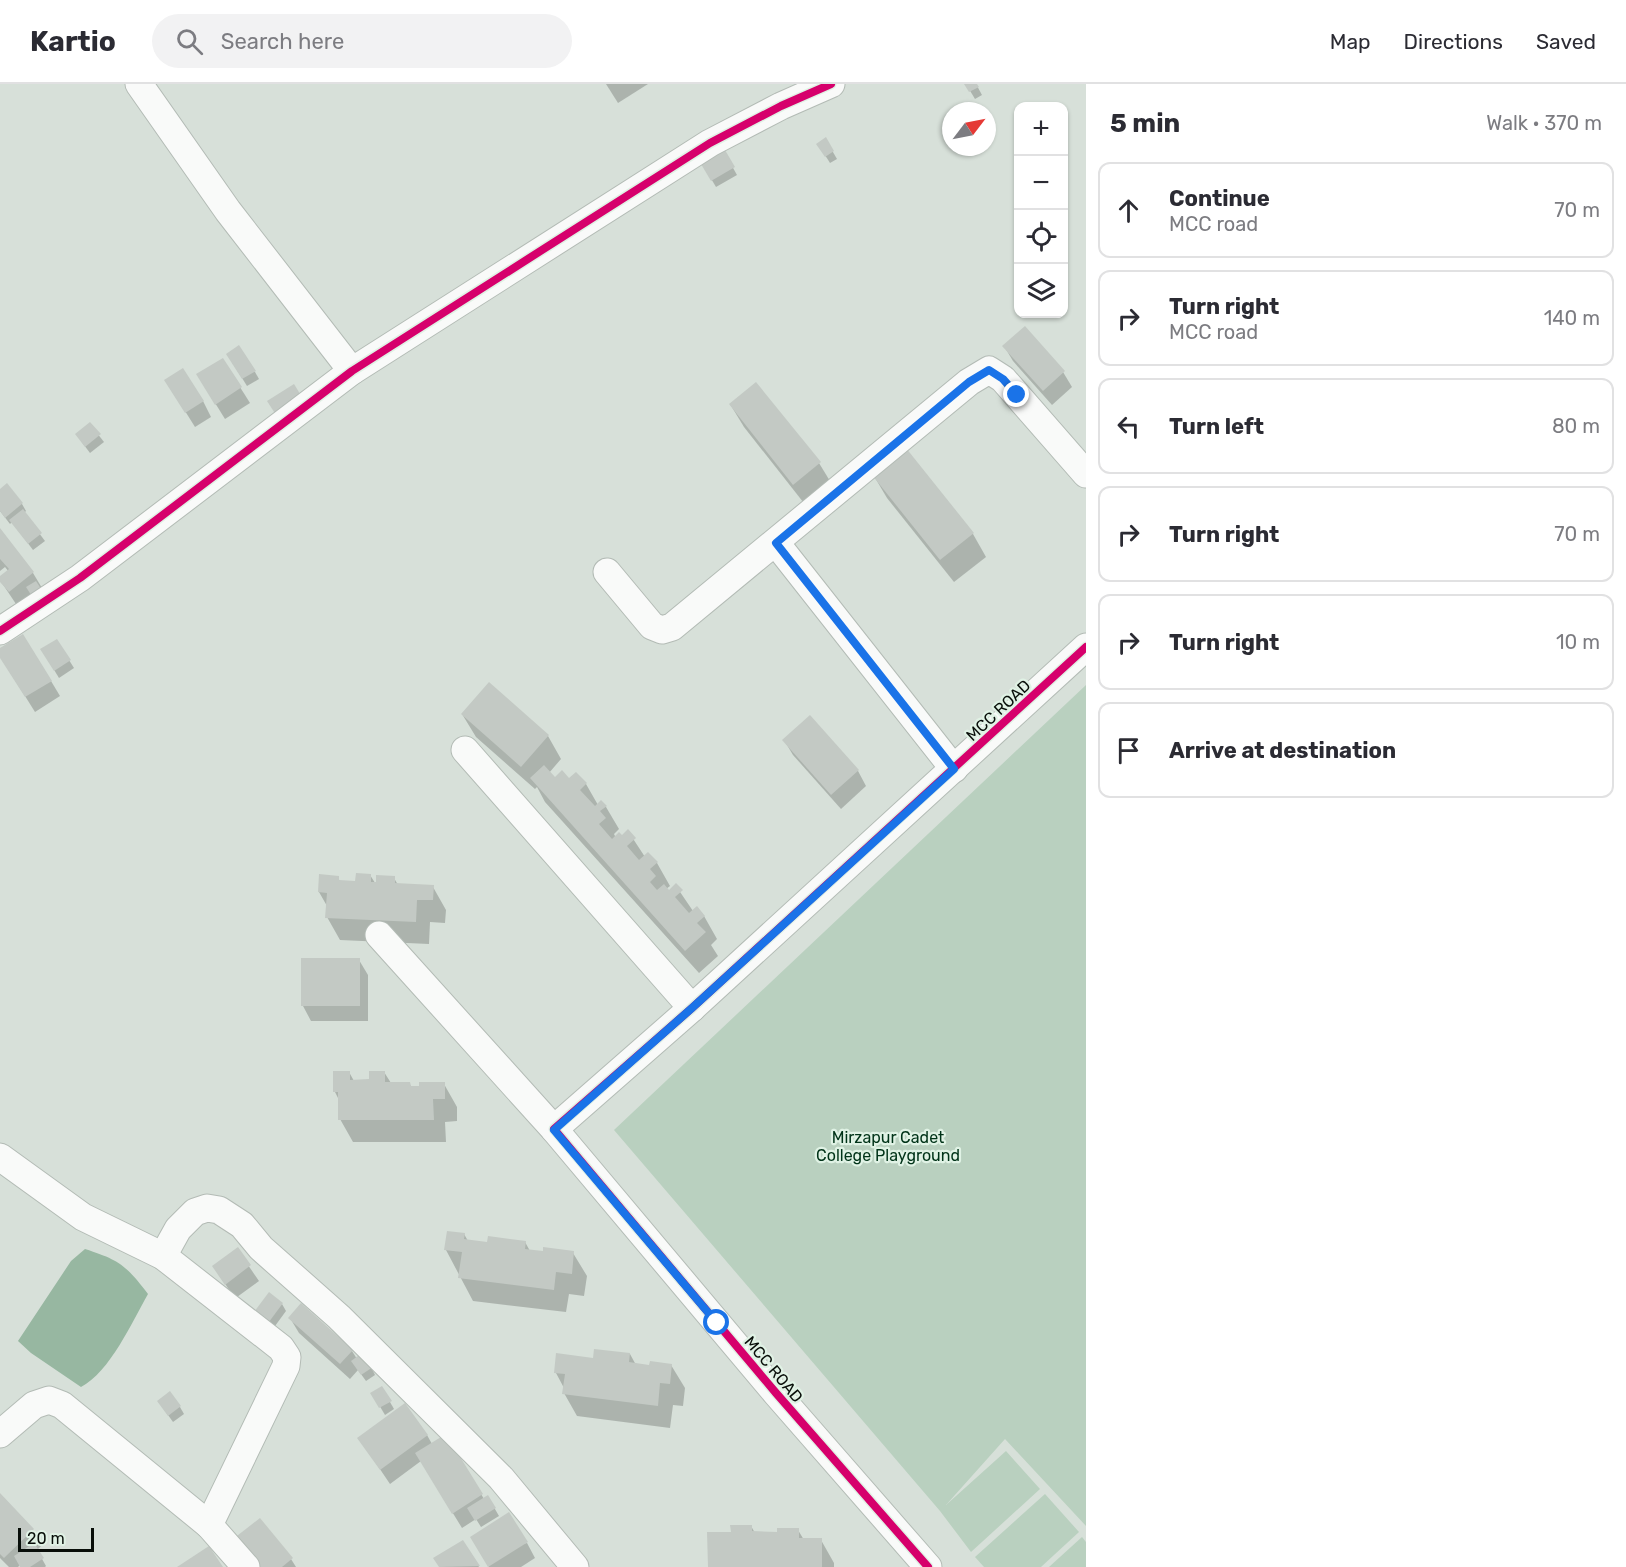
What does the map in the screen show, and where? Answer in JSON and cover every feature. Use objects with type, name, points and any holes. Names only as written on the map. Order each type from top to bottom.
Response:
[{"type":"street","points":[[138,84],[228,211],[352,371]]},
{"type":"street","points":[[0,631],[80,578],[352,371],[710,143],[781,106],[831,84]]},
{"type":"street","points":[[607,572],[652,626],[662,630],[672,627],[969,382],[989,370],[1003,379],[1086,474]]},
{"type":"street","points":[[776,543],[954,769]]},
{"type":"street","name":"MCC ROAD","points":[[928,1567],[776,1393],[554,1130],[692,1008],[1086,647]]},
{"type":"street","points":[[465,750],[692,1008]]},
{"type":"street","points":[[379,935],[554,1130]]},
{"type":"street","points":[[0,1157],[83,1217],[163,1257],[281,1348],[287,1357],[286,1366],[209,1525]]},
{"type":"street","points":[[163,1257],[178,1229],[195,1212],[207,1208],[219,1210],[242,1224],[261,1248],[339,1317],[501,1478],[575,1567]]},
{"type":"street","points":[[0,1434],[34,1405],[49,1400],[63,1405],[209,1525],[246,1567]]},
{"type":"green space","name":"Mirzapur Cadet College Playground","points":[[1086,685],[1086,1526],[1005,1439],[946,1505],[1006,1451],[1040,1489],[971,1552],[940,1511],[614,1130]]},
{"type":"green space","points":[[1045,1494],[1079,1532],[1041,1567],[984,1567],[975,1557]]},
{"type":"green space","points":[[1082,1537],[1086,1542],[1086,1567],[1049,1567]]},
{"type":"shaded area","points":[[85,1249],[121,1265],[134,1276],[148,1294],[111,1358],[92,1380],[81,1387],[31,1353],[18,1341],[71,1261]]},
{"type":"building","points":[[964,84],[977,84],[979,87],[969,92]]},
{"type":"building","points":[[826,137],[834,151],[825,157],[816,144]]},
{"type":"building","points":[[725,150],[735,167],[711,181],[701,164]]},
{"type":"building","points":[[1025,326],[1065,371],[1043,391],[1002,346]]},
{"type":"building","points":[[239,345],[256,371],[242,379],[226,354]]},
{"type":"building","points":[[223,358],[242,387],[215,405],[196,374]]},
{"type":"building","points":[[183,368],[204,401],[185,413],[164,380]]},
{"type":"building","points":[[756,382],[821,462],[793,485],[729,404]]},
{"type":"building","points":[[294,384],[305,402],[278,418],[267,401]]},
{"type":"building","points":[[90,422],[101,434],[85,447],[75,434]]},
{"type":"building","points":[[906,448],[974,533],[940,560],[872,475]]},
{"type":"building","points":[[7,483],[23,503],[5,518],[0,511],[0,489]]},
{"type":"building","points":[[23,509],[42,533],[28,544],[9,520]]},
{"type":"building","points":[[0,528],[34,572],[9,592],[0,582],[0,576],[9,569],[0,559]]},
{"type":"building","points":[[36,581],[43,592],[33,598],[26,587]]},
{"type":"building","points":[[23,634],[52,681],[25,697],[0,658],[0,648]]},
{"type":"building","points":[[57,639],[71,660],[54,671],[40,649]]},
{"type":"building","points":[[489,682],[549,735],[521,767],[461,714]]},
{"type":"building","points":[[810,715],[859,770],[831,795],[782,740]]},
{"type":"building","points":[[544,765],[555,777],[562,770],[569,778],[576,772],[587,783],[580,790],[595,806],[601,800],[607,806],[600,811],[606,818],[599,824],[612,839],[619,832],[622,835],[628,829],[636,838],[627,846],[639,860],[648,852],[658,862],[650,869],[656,876],[650,882],[657,890],[664,884],[669,890],[676,883],[683,890],[675,897],[689,913],[697,906],[705,916],[697,923],[706,932],[685,951],[530,778]]},
{"type":"building","points":[[356,873],[371,874],[371,882],[376,882],[376,875],[395,876],[395,883],[434,885],[433,900],[417,900],[416,922],[325,918],[327,893],[318,892],[319,874],[339,876],[339,880],[355,881]]},
{"type":"building","points":[[301,958],[360,958],[360,1006],[301,1006]]},
{"type":"building","points":[[333,1071],[350,1071],[350,1080],[369,1079],[369,1071],[385,1071],[385,1082],[410,1082],[411,1086],[419,1086],[419,1082],[445,1082],[445,1099],[433,1099],[434,1120],[338,1120],[338,1092],[333,1092]]},
{"type":"building","points":[[447,1231],[465,1233],[464,1239],[487,1242],[488,1236],[526,1241],[525,1249],[543,1251],[543,1247],[574,1251],[572,1274],[556,1272],[554,1290],[458,1278],[462,1252],[444,1250]]},
{"type":"building","points":[[238,1247],[251,1265],[225,1285],[212,1266]]},
{"type":"building","points":[[269,1292],[283,1303],[263,1330],[248,1320]]},
{"type":"building","points":[[301,1303],[353,1350],[340,1364],[288,1318]]},
{"type":"building","points":[[594,1349],[630,1353],[629,1362],[649,1365],[650,1361],[672,1364],[670,1384],[660,1383],[658,1406],[562,1394],[565,1374],[554,1373],[556,1353],[593,1358]]},
{"type":"building","points":[[362,1353],[373,1367],[361,1375],[351,1361]]},
{"type":"building","points":[[382,1386],[392,1401],[379,1408],[370,1393]]},
{"type":"building","points":[[170,1391],[181,1406],[168,1416],[157,1401]]},
{"type":"building","points":[[405,1403],[428,1435],[380,1470],[357,1438]]},
{"type":"building","points":[[446,1434],[483,1494],[452,1514],[415,1453]]},
{"type":"building","points":[[0,1493],[34,1529],[4,1558],[0,1554]]},
{"type":"building","points":[[488,1495],[496,1508],[475,1521],[467,1508]]},
{"type":"building","points":[[509,1512],[528,1542],[488,1567],[470,1537]]},
{"type":"building","points":[[260,1518],[293,1558],[282,1567],[255,1567],[233,1539]]},
{"type":"building","points":[[730,1525],[752,1525],[752,1531],[777,1532],[777,1528],[799,1528],[799,1538],[822,1538],[822,1567],[708,1567],[707,1532],[731,1532]]},
{"type":"building","points":[[463,1540],[480,1566],[439,1567],[433,1558]]},
{"type":"building","points":[[34,1543],[44,1558],[30,1567],[20,1567],[14,1556]]},
{"type":"building","points":[[209,1546],[223,1567],[177,1567]]},
{"type":"cycle path","points":[[0,631],[80,578],[352,371],[710,143],[781,106],[831,84]]},
{"type":"cycle path","points":[[928,1567],[776,1393],[554,1129],[692,1008],[1086,647]]},
{"type":"route","points":[[717,1323],[554,1130],[692,1008],[954,769],[776,543],[969,382],[989,370],[1003,379],[1017,395]]}]
